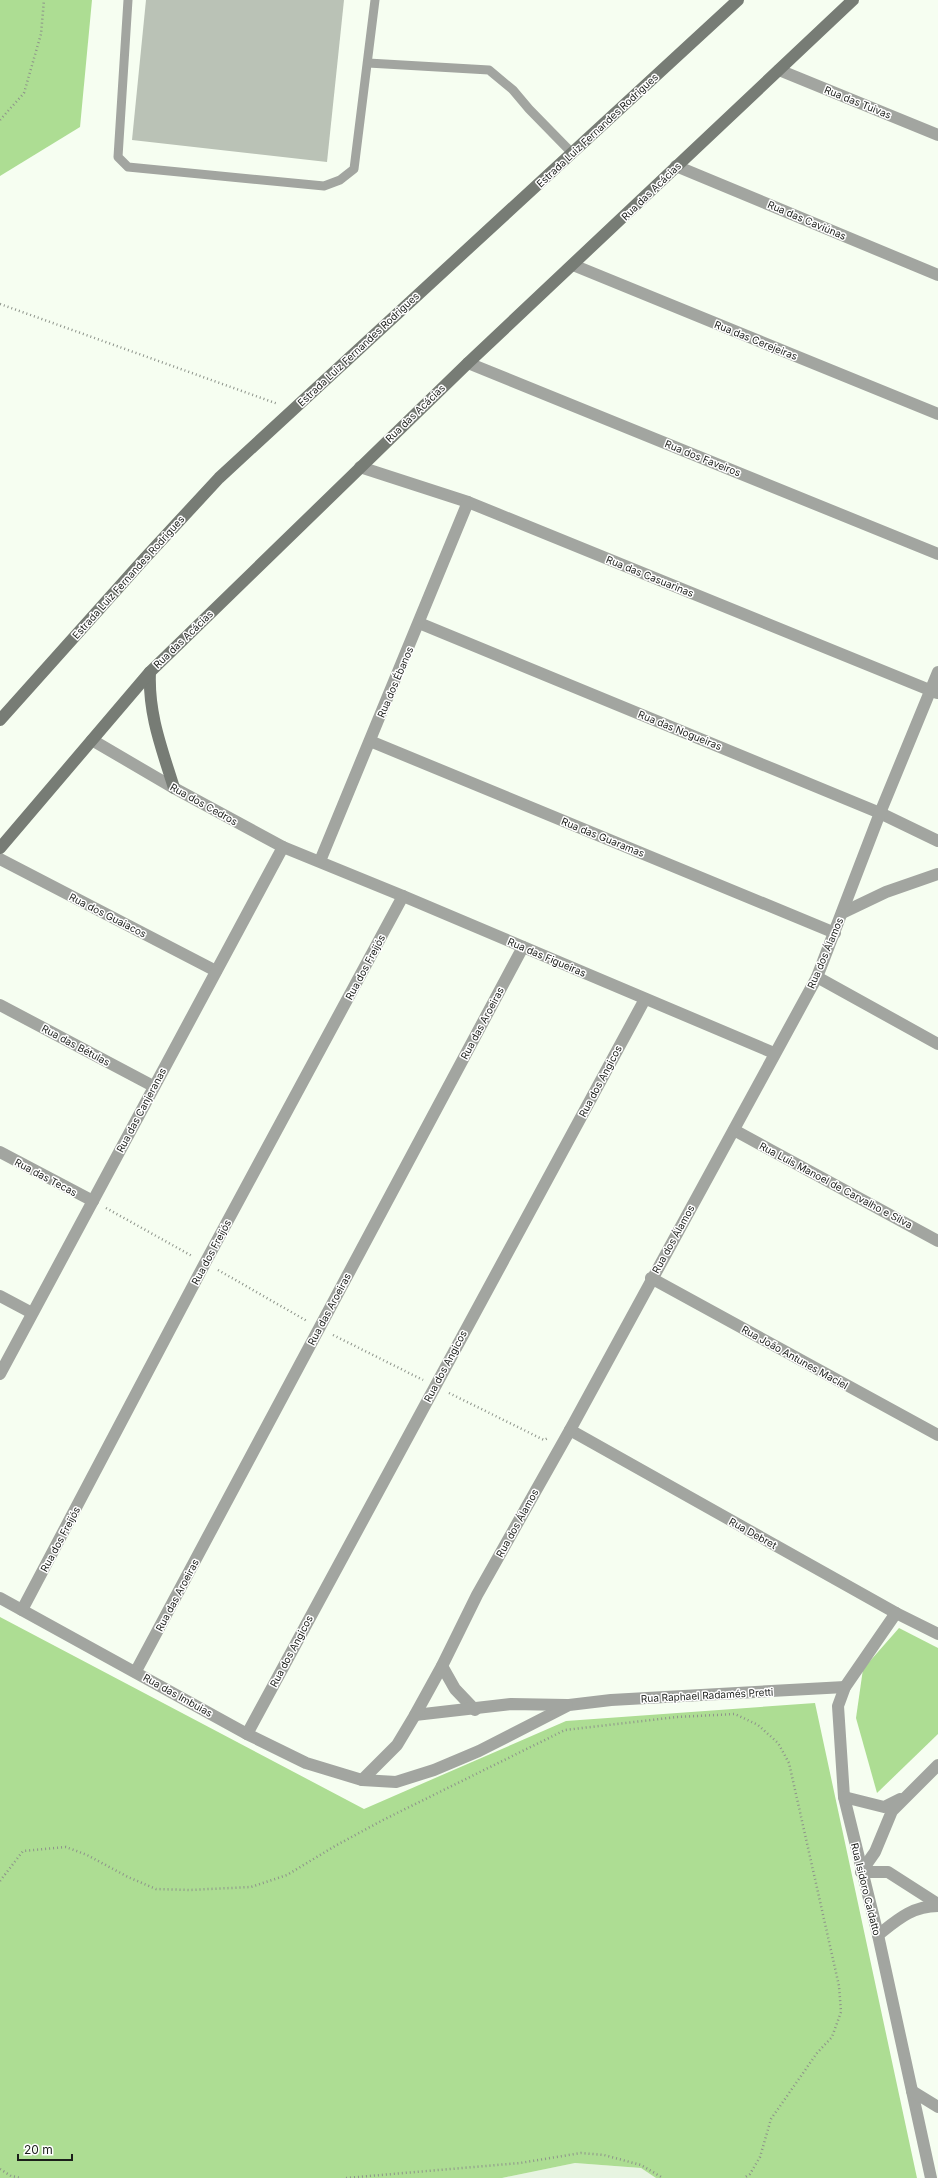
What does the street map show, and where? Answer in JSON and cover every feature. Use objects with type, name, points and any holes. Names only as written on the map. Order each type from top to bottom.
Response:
[{"type":"street","name":"Estrada Luiz Fernandes Rodrigues","points":[[0,720],[214,484],[738,0]]},
{"type":"street","name":"Rua das Acácias","points":[[0,848],[150,672],[468,363],[853,0]]},
{"type":"street","name":"Rua das Tuivas","points":[[779,70],[938,135]]},
{"type":"street","name":"Rua das Caviúnas","points":[[676,166],[938,275]]},
{"type":"street","name":"Rua das Cerejeiras","points":[[573,265],[938,414]]},
{"type":"street","name":"Rua dos Faveiros","points":[[468,363],[938,554]]},
{"type":"street","name":"Rua das Casuarinas","points":[[360,467],[468,502],[934,692]]},
{"type":"street","name":"Rua dos Ébanos","points":[[320,861],[468,502]]},
{"type":"street","name":"Rua das Nogueiras","points":[[419,623],[880,813],[938,841]]},
{"type":"street","points":[[150,672],[149,696],[155,728],[174,788]]},
{"type":"street","name":"Rua dos Álamos","points":[[362,1780],[397,1745],[415,1715],[442,1666],[477,1595],[570,1430],[734,1130],[774,1053],[817,977],[880,813],[934,692],[938,672]]},
{"type":"street","name":"Rua dos Cedros","points":[[92,740],[174,788],[282,847],[320,861]]},
{"type":"street","name":"Rua das Guaramas","points":[[370,741],[835,933]]},
{"type":"street","name":"Rua das Canjeranas","points":[[0,1374],[282,847]]},
{"type":"street","name":"Rua dos Guaiacos","points":[[0,860],[216,971]]},
{"type":"street","name":"Rua das Figueiras","points":[[320,861],[774,1053]]},
{"type":"street","points":[[842,913],[886,892],[938,874]]},
{"type":"street","name":"Rua dos Freijós","points":[[22,1610],[205,1263],[403,896]]},
{"type":"street","name":"Rua das Aroeiras","points":[[136,1671],[523,947]]},
{"type":"street","points":[[817,977],[938,1044]]},
{"type":"street","name":"Rua dos Angicos","points":[[246,1734],[645,999]]},
{"type":"street","name":"Rua das Bétulas","points":[[0,1004],[153,1086]]},
{"type":"street","name":"Rua Luis Manoel de Carvalho e Silva","points":[[734,1130],[938,1241]]},
{"type":"street","name":"Rua das Tecas","points":[[0,1152],[93,1201]]},
{"type":"street","name":"Rua João Antunes Maciel","points":[[652,1278],[938,1435]]},
{"type":"street","points":[[0,1296],[32,1314]]},
{"type":"street","name":"Rua Debret","points":[[570,1430],[896,1613],[938,1634]]},
{"type":"street","name":"Rua das Imbuias","points":[[0,1598],[136,1671],[246,1734],[306,1764],[362,1780]]},
{"type":"street","name":"Rua Isidoro Caldatto","points":[[896,1613],[845,1687],[838,1706],[844,1797],[861,1872],[878,1935],[931,2178]]},
{"type":"street","points":[[442,1666],[455,1689],[475,1710]]},
{"type":"street","name":"Rua Raphael Radamés Pretti","points":[[415,1715],[475,1710],[511,1704],[569,1705],[612,1700],[845,1687]]},
{"type":"street","name":"Rua Raphael Radamés Pretti","points":[[362,1780],[396,1782],[434,1770],[479,1751],[569,1705]]},
{"type":"street","points":[[861,1872],[875,1852],[892,1810],[938,1765]]},
{"type":"street","points":[[844,1797],[884,1807],[906,1795]]},
{"type":"street","points":[[861,1872],[888,1872],[938,1905]]},
{"type":"street","points":[[878,1935],[903,1914],[924,1906],[938,1905]]},
{"type":"street","points":[[912,2091],[938,2107]]},
{"type":"lane","points":[[128,0],[118,157],[121,163],[128,167],[324,186],[340,180],[354,169],[375,0]]},
{"type":"lane","points":[[368,63],[489,70],[513,90],[529,109],[572,153]]},
{"type":"path","points":[[0,120],[24,93],[41,34],[44,0]]},
{"type":"path","points":[[0,304],[293,410]]},
{"type":"path","points":[[0,1881],[23,1851],[66,1847],[87,1855],[128,1877],[156,1889],[189,1890],[251,1887],[287,1875],[334,1846],[383,1820],[564,1730],[677,1717],[735,1714],[758,1725],[778,1743],[789,1763],[839,1986],[841,2012],[832,2037],[817,2053],[771,2119],[760,2156],[750,2174],[744,2178]]},
{"type":"path","points":[[346,2178],[520,2163],[581,2153],[604,2155],[641,2165],[663,2178]]},
{"type":"path","points":[[0,2169],[11,2176],[21,2178]]},
{"type":"shaded area","points":[[575,2163],[641,2168],[656,2178],[502,2178]]},
{"type":"green space","points":[[0,0],[92,0],[80,127],[0,176]]},
{"type":"green space","points":[[0,1617],[364,1809],[566,1721],[815,1703],[917,2178],[656,2178],[641,2168],[575,2163],[502,2178],[0,2178]]},
{"type":"green space","points":[[899,1628],[938,1648],[938,1734],[877,1793],[856,1718],[863,1669]]},
{"type":"building","points":[[146,0],[344,0],[327,162],[132,140]]}]
